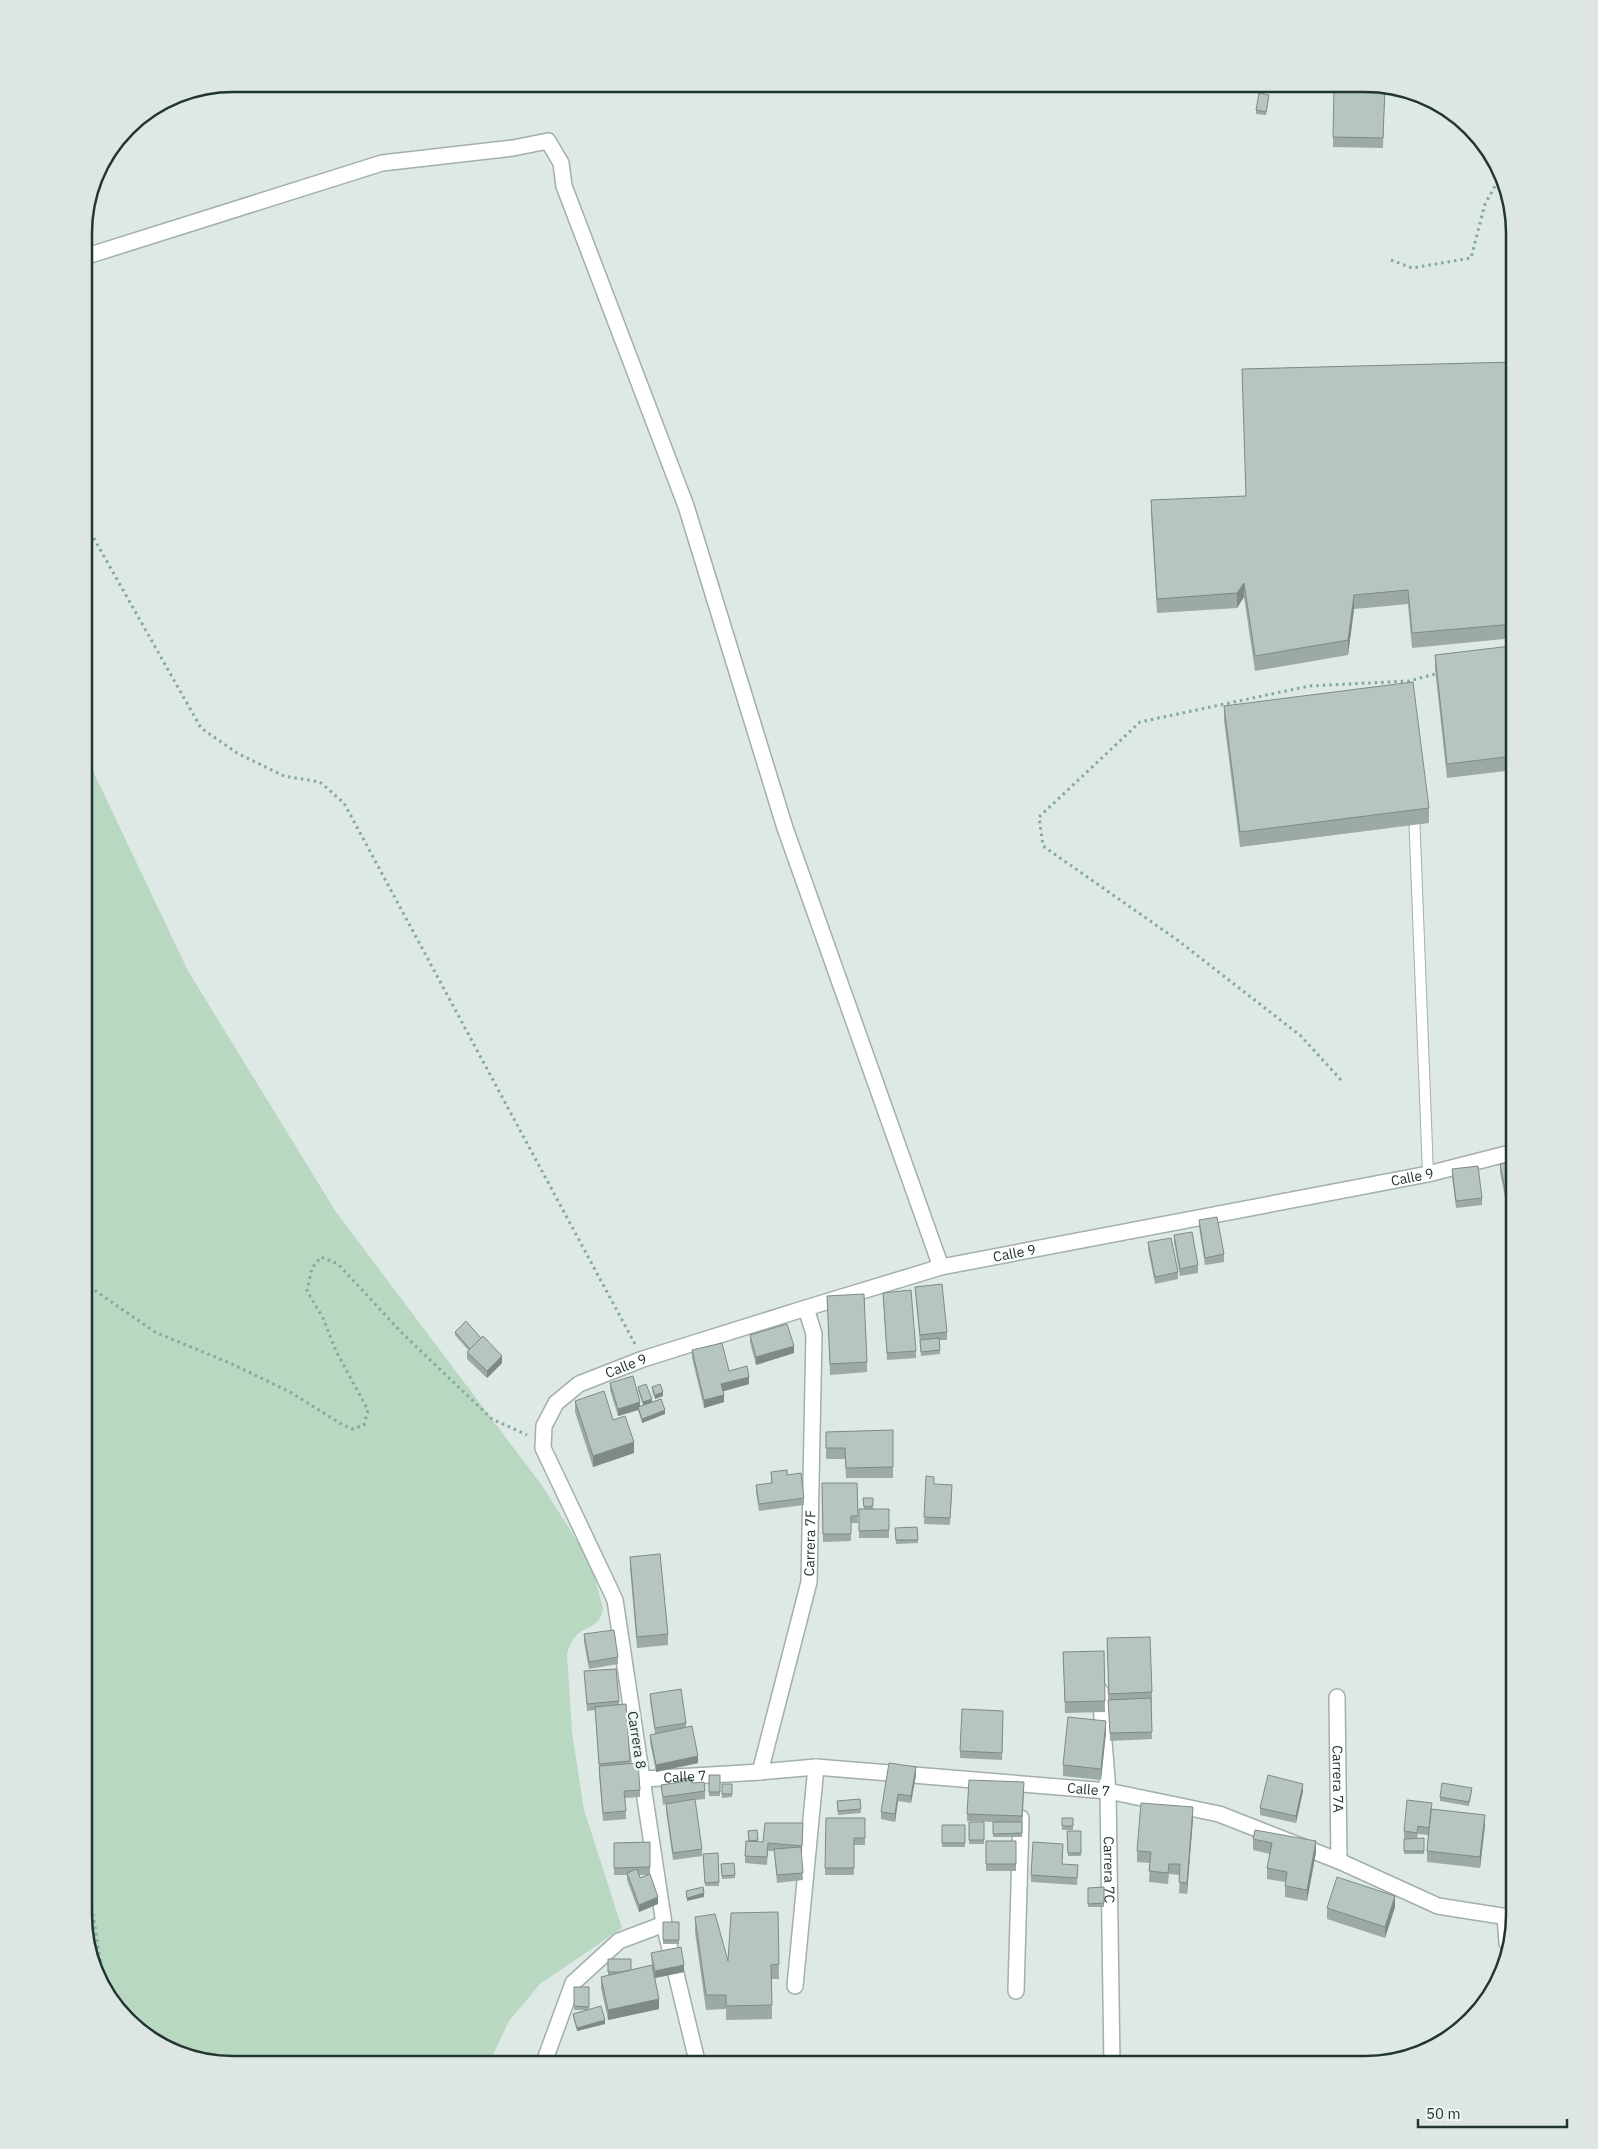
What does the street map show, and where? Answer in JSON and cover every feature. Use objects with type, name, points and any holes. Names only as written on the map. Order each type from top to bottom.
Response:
[{"type":"street","points":[[93,254],[382,163],[513,148],[548,141],[561,163],[564,186],[686,506],[786,828],[942,1267]]},
{"type":"street","name":"Calle 9","points":[[544,1426],[556,1402],[579,1384],[643,1359],[942,1267],[1428,1174],[1506,1154]]},
{"type":"street","name":"Carrera 7F","points":[[760,1772],[809,1582],[814,1334],[806,1308]]},
{"type":"street","name":"Carrera 8","points":[[544,1426],[544,1448],[615,1600],[644,1779],[664,1924],[696,2056]]},
{"type":"street","name":"Carrera 7C","points":[[1099,1674],[1108,1791],[1112,2056]]},
{"type":"street","name":"Carrera 7A","points":[[1337,1697],[1339,1860]]},
{"type":"street","points":[[795,1986],[816,1767]]},
{"type":"street","name":"Calle 7","points":[[644,1779],[816,1767],[1108,1791],[1219,1814],[1339,1860],[1438,1906],[1506,1916]]},
{"type":"street","points":[[1016,1992],[1022,1784]]},
{"type":"street","points":[[546,2056],[573,1983],[619,1941],[664,1924]]},
{"type":"lane","points":[[1414,800],[1428,1174]]},
{"type":"path","points":[[1391,260],[1412,268],[1471,258],[1485,204],[1496,184]]},
{"type":"path","points":[[93,537],[201,728],[237,753],[284,776],[320,782],[344,803],[643,1359]]},
{"type":"path","points":[[1341,1080],[1301,1036],[1176,939],[1043,846],[1040,817],[1140,722],[1309,686],[1409,682],[1448,670]]},
{"type":"path","points":[[92,1289],[155,1332],[232,1364],[290,1392],[343,1426],[353,1429],[364,1425],[368,1410],[336,1351],[323,1318],[307,1291],[312,1268],[321,1257],[338,1264],[402,1333],[492,1420],[528,1435],[544,1448]]},
{"type":"path","points":[[92,1907],[100,1962]]},
{"type":"green space","points":[[93,770],[188,971],[336,1212],[543,1487],[591,1563],[603,1609],[596,1623],[580,1632],[574,1638],[567,1654],[572,1732],[584,1810],[622,1928],[540,1984],[509,2021],[492,2056],[225,2056],[206,2054],[180,2046],[163,2038],[134,2015],[111,1986],[97,1952],[92,1915]]},
{"type":"building","points":[[1259,93],[1269,95],[1266,112],[1256,110]]},
{"type":"building","points":[[1334,93],[1385,94],[1383,138],[1333,137]]},
{"type":"building","points":[[1506,362],[1506,625],[1412,633],[1408,590],[1354,595],[1348,640],[1255,656],[1244,583],[1237,593],[1157,599],[1151,500],[1246,496],[1242,369]]},
{"type":"building","points":[[1506,647],[1506,757],[1447,764],[1435,655]]},
{"type":"building","points":[[1413,682],[1429,808],[1240,832],[1224,706]]},
{"type":"building","points":[[1506,1163],[1506,1194],[1500,1164]]},
{"type":"building","points":[[1478,1166],[1482,1198],[1456,1201],[1452,1169]]},
{"type":"building","points":[[1217,1217],[1224,1254],[1205,1258],[1199,1220]]},
{"type":"building","points":[[1192,1232],[1198,1265],[1180,1269],[1174,1235]]},
{"type":"building","points":[[1171,1238],[1178,1272],[1155,1277],[1148,1242]]},
{"type":"building","points":[[942,1284],[947,1332],[920,1335],[915,1287]]},
{"type":"building","points":[[911,1290],[916,1351],[887,1353],[883,1293]]},
{"type":"building","points":[[864,1294],[867,1362],[830,1364],[827,1296]]},
{"type":"building","points":[[466,1321],[481,1338],[470,1349],[455,1332]]},
{"type":"building","points":[[787,1324],[794,1346],[756,1357],[750,1335]]},
{"type":"building","points":[[483,1336],[502,1356],[487,1371],[467,1352]]},
{"type":"building","points":[[939,1338],[940,1350],[921,1352],[920,1340]]},
{"type":"building","points":[[722,1343],[729,1371],[747,1366],[749,1377],[721,1384],[724,1395],[704,1400],[692,1350]]},
{"type":"building","points":[[633,1376],[640,1402],[618,1409],[610,1383]]},
{"type":"building","points":[[646,1384],[652,1399],[643,1402],[638,1387]]},
{"type":"building","points":[[660,1384],[663,1392],[655,1395],[652,1387]]},
{"type":"building","points":[[604,1391],[613,1420],[625,1416],[634,1442],[593,1456],[575,1401]]},
{"type":"building","points":[[661,1399],[665,1410],[642,1419],[638,1407]]},
{"type":"building","points":[[893,1430],[893,1467],[846,1468],[845,1448],[826,1448],[826,1432]]},
{"type":"building","points":[[787,1470],[787,1475],[801,1473],[804,1498],[759,1504],[756,1485],[772,1483],[771,1472]]},
{"type":"building","points":[[926,1476],[934,1477],[934,1484],[952,1485],[950,1518],[924,1517]]},
{"type":"building","points":[[822,1483],[857,1483],[858,1516],[851,1516],[851,1534],[823,1534]]},
{"type":"building","points":[[863,1498],[873,1498],[873,1506],[864,1507]]},
{"type":"building","points":[[859,1509],[889,1509],[889,1530],[859,1531]]},
{"type":"building","points":[[917,1527],[918,1540],[896,1540],[895,1528]]},
{"type":"building","points":[[660,1554],[668,1634],[637,1637],[630,1557]]},
{"type":"building","points":[[614,1630],[618,1657],[589,1662],[584,1634]]},
{"type":"building","points":[[1150,1637],[1152,1692],[1109,1694],[1107,1638]]},
{"type":"building","points":[[1104,1651],[1105,1701],[1065,1702],[1063,1652]]},
{"type":"building","points":[[616,1669],[619,1701],[587,1704],[584,1671]]},
{"type":"building","points":[[681,1689],[686,1723],[655,1728],[650,1694]]},
{"type":"building","points":[[1151,1698],[1152,1732],[1110,1733],[1108,1700]]},
{"type":"building","points":[[626,1704],[630,1761],[599,1764],[595,1707]]},
{"type":"building","points":[[962,1709],[1003,1711],[1002,1753],[960,1751]]},
{"type":"building","points":[[1068,1717],[1106,1721],[1101,1769],[1063,1765]]},
{"type":"building","points":[[692,1726],[698,1756],[656,1765],[650,1735]]},
{"type":"building","points":[[638,1763],[640,1790],[624,1791],[626,1811],[603,1813],[599,1766]]},
{"type":"building","points":[[889,1763],[916,1767],[911,1796],[898,1794],[895,1814],[881,1812]]},
{"type":"building","points":[[709,1775],[720,1775],[720,1792],[709,1792]]},
{"type":"building","points":[[1268,1775],[1303,1784],[1296,1816],[1260,1808]]},
{"type":"building","points":[[691,1778],[692,1783],[704,1782],[705,1791],[663,1797],[661,1785],[681,1782],[680,1779]]},
{"type":"building","points":[[969,1780],[1024,1782],[1022,1816],[967,1814]]},
{"type":"building","points":[[1442,1783],[1472,1788],[1469,1802],[1440,1797]]},
{"type":"building","points":[[722,1784],[732,1784],[732,1794],[722,1794]]},
{"type":"building","points":[[695,1799],[702,1849],[673,1853],[666,1804]]},
{"type":"building","points":[[860,1799],[861,1809],[838,1811],[837,1801]]},
{"type":"building","points":[[1407,1800],[1432,1803],[1429,1828],[1418,1826],[1417,1833],[1404,1831]]},
{"type":"building","points":[[1141,1803],[1193,1807],[1187,1883],[1179,1882],[1180,1864],[1169,1864],[1168,1873],[1149,1871],[1151,1852],[1137,1851]]},
{"type":"building","points":[[1431,1809],[1485,1815],[1480,1857],[1427,1851]]},
{"type":"building","points":[[826,1818],[865,1818],[865,1838],[854,1838],[854,1868],[825,1868]]},
{"type":"building","points":[[1062,1818],[1073,1818],[1073,1826],[1062,1826]]},
{"type":"building","points":[[969,1822],[984,1822],[984,1840],[969,1840]]},
{"type":"building","points":[[993,1822],[1022,1822],[1022,1833],[993,1834]]},
{"type":"building","points":[[765,1823],[803,1823],[802,1846],[768,1843],[767,1857],[745,1856],[746,1841],[763,1842]]},
{"type":"building","points":[[942,1825],[965,1825],[965,1843],[942,1843]]},
{"type":"building","points":[[757,1830],[758,1840],[749,1841],[748,1831]]},
{"type":"building","points":[[1255,1830],[1316,1841],[1307,1890],[1285,1886],[1287,1872],[1267,1868],[1272,1843],[1253,1839]]},
{"type":"building","points":[[1067,1831],[1081,1831],[1081,1853],[1068,1853]]},
{"type":"building","points":[[1424,1838],[1424,1851],[1404,1851],[1404,1839]]},
{"type":"building","points":[[986,1841],[1016,1841],[1016,1864],[986,1864]]},
{"type":"building","points":[[650,1842],[650,1867],[614,1868],[614,1843]]},
{"type":"building","points":[[1033,1842],[1063,1844],[1062,1864],[1078,1865],[1077,1878],[1031,1875]]},
{"type":"building","points":[[801,1847],[803,1873],[777,1875],[774,1849]]},
{"type":"building","points":[[718,1853],[719,1882],[705,1883],[703,1854]]},
{"type":"building","points":[[734,1863],[735,1875],[722,1876],[721,1864]]},
{"type":"building","points":[[637,1869],[640,1878],[650,1874],[658,1897],[639,1905],[627,1873]]},
{"type":"building","points":[[1337,1877],[1395,1896],[1385,1927],[1327,1908]]},
{"type":"building","points":[[703,1887],[704,1893],[687,1898],[686,1891]]},
{"type":"building","points":[[1104,1887],[1104,1903],[1088,1904],[1088,1888]]},
{"type":"building","points":[[778,1912],[779,1964],[771,1965],[772,2005],[726,2006],[726,1995],[706,1995],[695,1917],[715,1914],[728,1961],[731,1913]]},
{"type":"building","points":[[663,1922],[679,1922],[679,1940],[663,1940]]},
{"type":"building","points":[[681,1947],[684,1965],[655,1971],[651,1953]]},
{"type":"building","points":[[608,1959],[631,1959],[631,1970],[608,1972]]},
{"type":"building","points":[[652,1965],[659,1999],[608,2010],[601,1977]]},
{"type":"building","points":[[574,1987],[589,1987],[589,2007],[574,2006]]},
{"type":"building","points":[[601,2006],[605,2020],[577,2028],[573,2014]]}]
